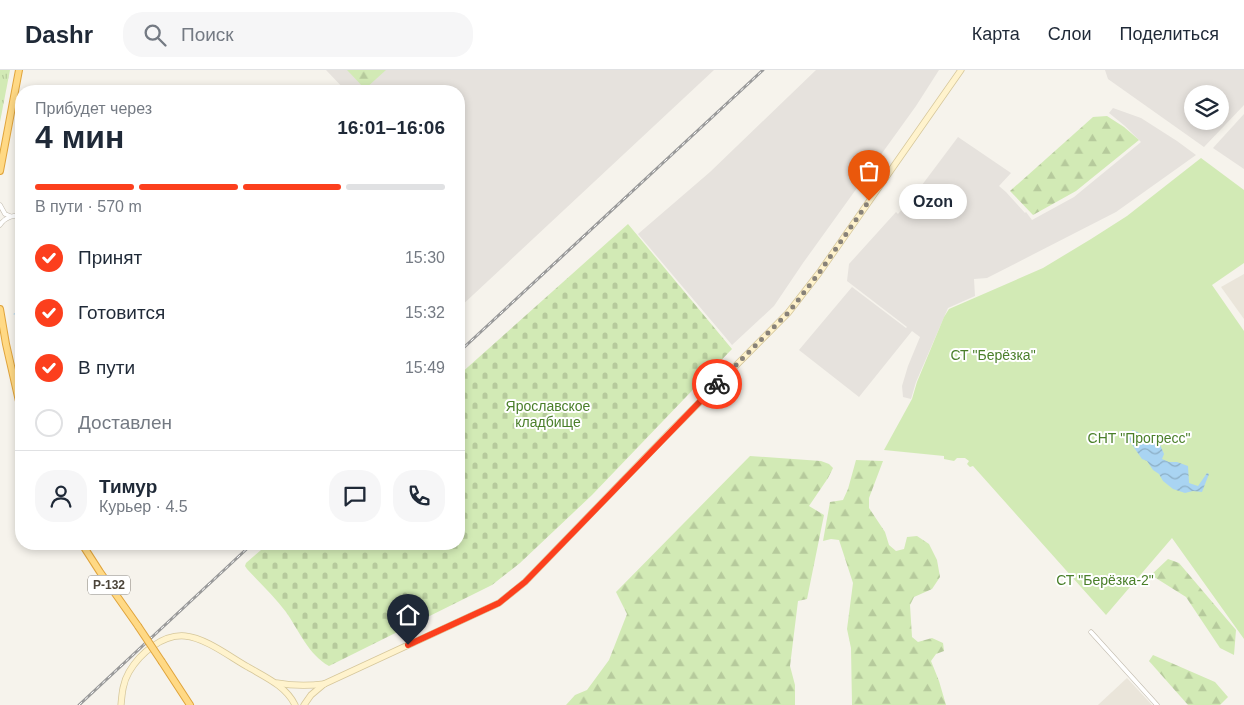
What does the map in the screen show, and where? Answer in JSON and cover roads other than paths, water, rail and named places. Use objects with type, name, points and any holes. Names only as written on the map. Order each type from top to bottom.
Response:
[{"type":"highway","points":[[16,85],[19,70]]},
{"type":"highway","points":[[0,170],[15,91]]},
{"type":"highway","points":[[0,309],[15,384]]},
{"type":"highway","name":"Р-132","points":[[86,550],[190,705]]},
{"type":"main road","points":[[276,683],[295,686],[324,684],[499,603],[525,582],[788,313],[819,273],[961,70]]},
{"type":"main road","points":[[121,705],[124,683],[129,671],[140,658],[159,642],[171,637],[184,636],[195,638],[210,645],[276,683],[289,695],[295,705]]},
{"type":"main road","points":[[304,705],[324,684]]},
{"type":"street","points":[[0,205],[5,214],[15,216]]},
{"type":"street","points":[[0,225],[2,221],[10,216]]},
{"type":"street","points":[[1091,632],[1157,705]]},
{"type":"water","points":[[1133,430],[1142,435],[1147,443],[1159,442],[1164,454],[1162,459],[1188,466],[1189,483],[1198,486],[1207,473],[1209,474],[1202,492],[1193,491],[1185,493],[1173,489],[1163,481],[1147,461],[1142,459],[1128,439],[1127,434]]},
{"type":"railway","points":[[465,346],[763,70]]},
{"type":"railway","points":[[79,705],[246,550]]},
{"type":"place","name":"Ozon","points":[[869,201]]},
{"type":"park label","name":"СТ \"Берёзка\"","points":[[993,355]]},
{"type":"park label","name":"Ярославское кладбище","points":[[548,414]]},
{"type":"park label","name":"СНТ \"Прогресс\"","points":[[1139,438]]},
{"type":"park label","name":"СТ \"Берёзка-2\"","points":[[1105,580]]}]
